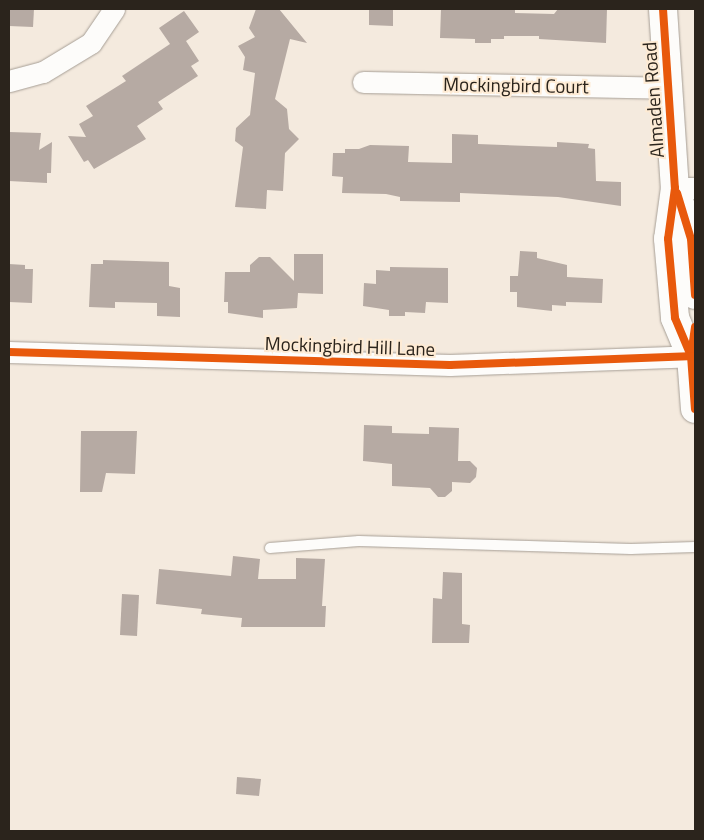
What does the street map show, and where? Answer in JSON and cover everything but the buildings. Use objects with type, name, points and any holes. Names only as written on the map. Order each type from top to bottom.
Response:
[{"type":"street","points":[[9,81],[44,72],[91,43],[114,9]]},
{"type":"street","name":"Almaden Road","points":[[663,9],[668,88],[685,188],[695,295]]},
{"type":"street","name":"Mockingbird Court","points":[[363,82],[668,88]]},
{"type":"street","name":"Almaden Road","points":[[685,188],[668,240],[675,318],[693,356]]},
{"type":"street","name":"Almaden Road","points":[[695,327],[693,356],[695,409]]},
{"type":"street","name":"Mockingbird Hill Lane","points":[[9,352],[450,365],[693,356]]},
{"type":"lane","points":[[270,548],[359,542],[631,549],[695,547]]},
{"type":"cycle path","points":[[663,9],[675,188],[668,239],[675,318],[691,356]]},
{"type":"cycle path","points":[[677,193],[691,239],[695,295]]},
{"type":"cycle path","points":[[695,327],[691,356],[695,409]]},
{"type":"cycle path","points":[[9,352],[450,365],[695,356]]}]
